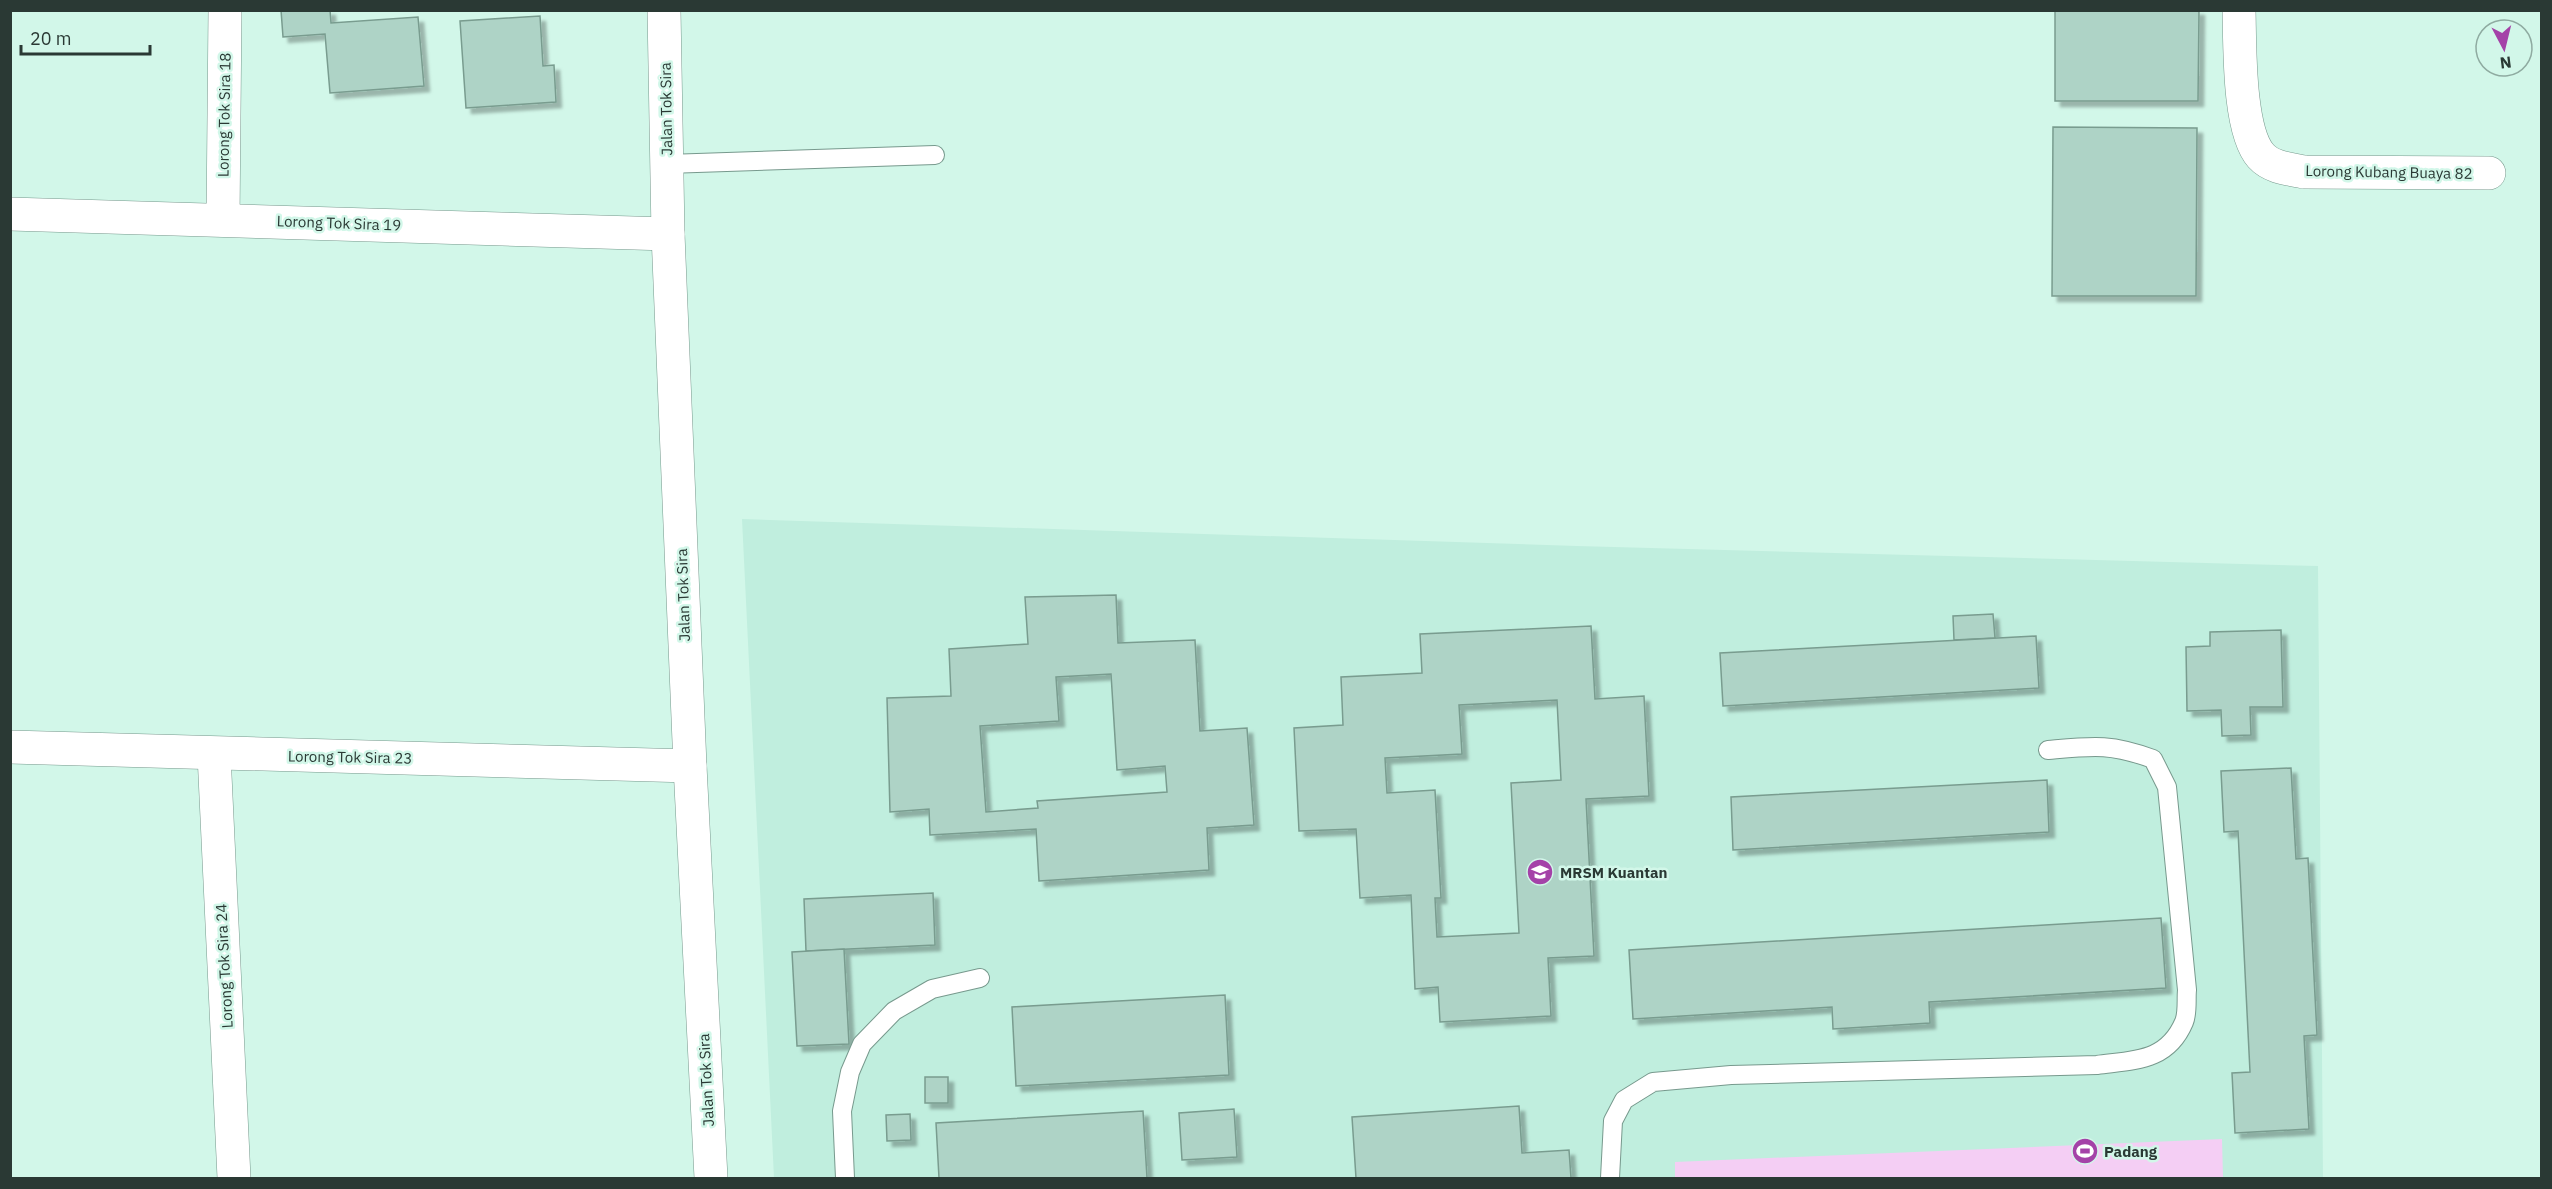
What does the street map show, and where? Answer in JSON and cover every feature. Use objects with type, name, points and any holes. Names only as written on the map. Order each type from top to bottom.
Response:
[{"type":"street","name":"Lorong Tok Sira 18","points":[[223,220],[225,10]]},
{"type":"street","name":"Jalan Tok Sira","points":[[664,10],[668,234],[690,766],[711,1179]]},
{"type":"street","name":"Lorong Kubang Buaya 82","points":[[2240,10],[2243,93],[2252,138],[2262,157],[2279,167],[2304,172],[2488,173]]},
{"type":"street","name":"Lorong Tok Sira 19","points":[[10,214],[668,234]]},
{"type":"street","name":"Lorong Tok Sira 23","points":[[10,747],[690,766]]},
{"type":"street","name":"Lorong Tok Sira 24","points":[[214,754],[234,1179]]},
{"type":"lane","points":[[667,164],[935,154]]},
{"type":"lane","points":[[1610,1179],[1613,1121],[1624,1100],[1653,1082],[1731,1075],[2097,1065],[2141,1059],[2169,1048],[2185,1021],[2187,990],[2167,787],[2153,759],[2130,750],[2105,745],[2048,750]]},
{"type":"lane","points":[[845,1179],[842,1112],[850,1072],[862,1044],[894,1011],[932,989],[980,978]]},
{"type":"shaded area","name":"MRSM Kuantan","points":[[742,519],[1577,546],[2318,566],[2323,1178],[774,1178]]},
{"type":"shaded area","name":"Padang","points":[[2222,1139],[2223,1178],[1675,1178],[1675,1162]]},
{"type":"building","points":[[281,10],[330,10],[331,23],[418,17],[424,86],[330,93],[325,34],[283,37]]},
{"type":"building","points":[[2055,10],[2199,10],[2198,101],[2055,101]]},
{"type":"building","points":[[540,16],[543,66],[554,65],[556,102],[466,108],[460,21]]},
{"type":"building","points":[[2053,127],[2197,128],[2196,296],[2052,296]]},
{"type":"building","points":[[1116,595],[1118,643],[1195,640],[1200,731],[1247,728],[1254,825],[1207,828],[1209,870],[1039,881],[1036,829],[930,835],[929,809],[890,812],[887,698],[951,696],[949,649],[1028,644],[1025,597]],"holes":[[[1111,674],[1117,770],[1165,766],[1167,792],[1037,801],[1038,808],[986,812],[980,726],[1059,721],[1056,677]]]},
{"type":"building","points":[[1993,614],[1995,638],[1954,640],[1953,616]]},
{"type":"building","points":[[1591,626],[1595,699],[1644,696],[1649,796],[1586,799],[1594,956],[1548,958],[1551,1016],[1440,1022],[1438,987],[1415,989],[1411,895],[1360,898],[1356,829],[1299,831],[1294,728],[1343,725],[1341,677],[1422,673],[1420,634]],"holes":[[[1557,700],[1561,780],[1511,783],[1519,933],[1437,937],[1435,898],[1441,898],[1435,790],[1387,793],[1385,758],[1462,754],[1459,705]]]},
{"type":"building","points":[[2281,630],[2283,707],[2250,707],[2251,735],[2222,736],[2221,710],[2187,711],[2186,647],[2210,646],[2210,632]]},
{"type":"building","points":[[2036,636],[2039,688],[1723,706],[1720,653]]},
{"type":"building","points":[[2291,768],[2296,859],[2308,858],[2317,1035],[2304,1036],[2309,1129],[2235,1133],[2232,1073],[2250,1072],[2238,831],[2224,832],[2221,771]]},
{"type":"building","points":[[2047,780],[2049,832],[1733,850],[1731,797]]},
{"type":"building","points":[[933,893],[935,945],[806,951],[804,899]]},
{"type":"building","points":[[2161,918],[2166,988],[1929,1002],[1930,1023],[1833,1029],[1832,1007],[1633,1019],[1629,950]]},
{"type":"building","points":[[844,949],[849,1044],[797,1046],[792,952]]},
{"type":"building","points":[[1225,995],[1229,1075],[1016,1086],[1012,1007]]},
{"type":"building","points":[[925,1077],[948,1077],[948,1103],[925,1103]]},
{"type":"building","points":[[1519,1106],[1522,1153],[1569,1150],[1571,1178],[1356,1178],[1352,1117]]},
{"type":"building","points":[[1234,1109],[1237,1157],[1182,1160],[1179,1113]]},
{"type":"building","points":[[1143,1111],[1147,1178],[939,1178],[936,1123]]},
{"type":"building","points":[[910,1114],[911,1140],[887,1141],[886,1115]]},
{"type":"place","name":"MRSM Kuantan","points":[[1540,872]]},
{"type":"place","name":"Padang","points":[[2085,1151]]}]
